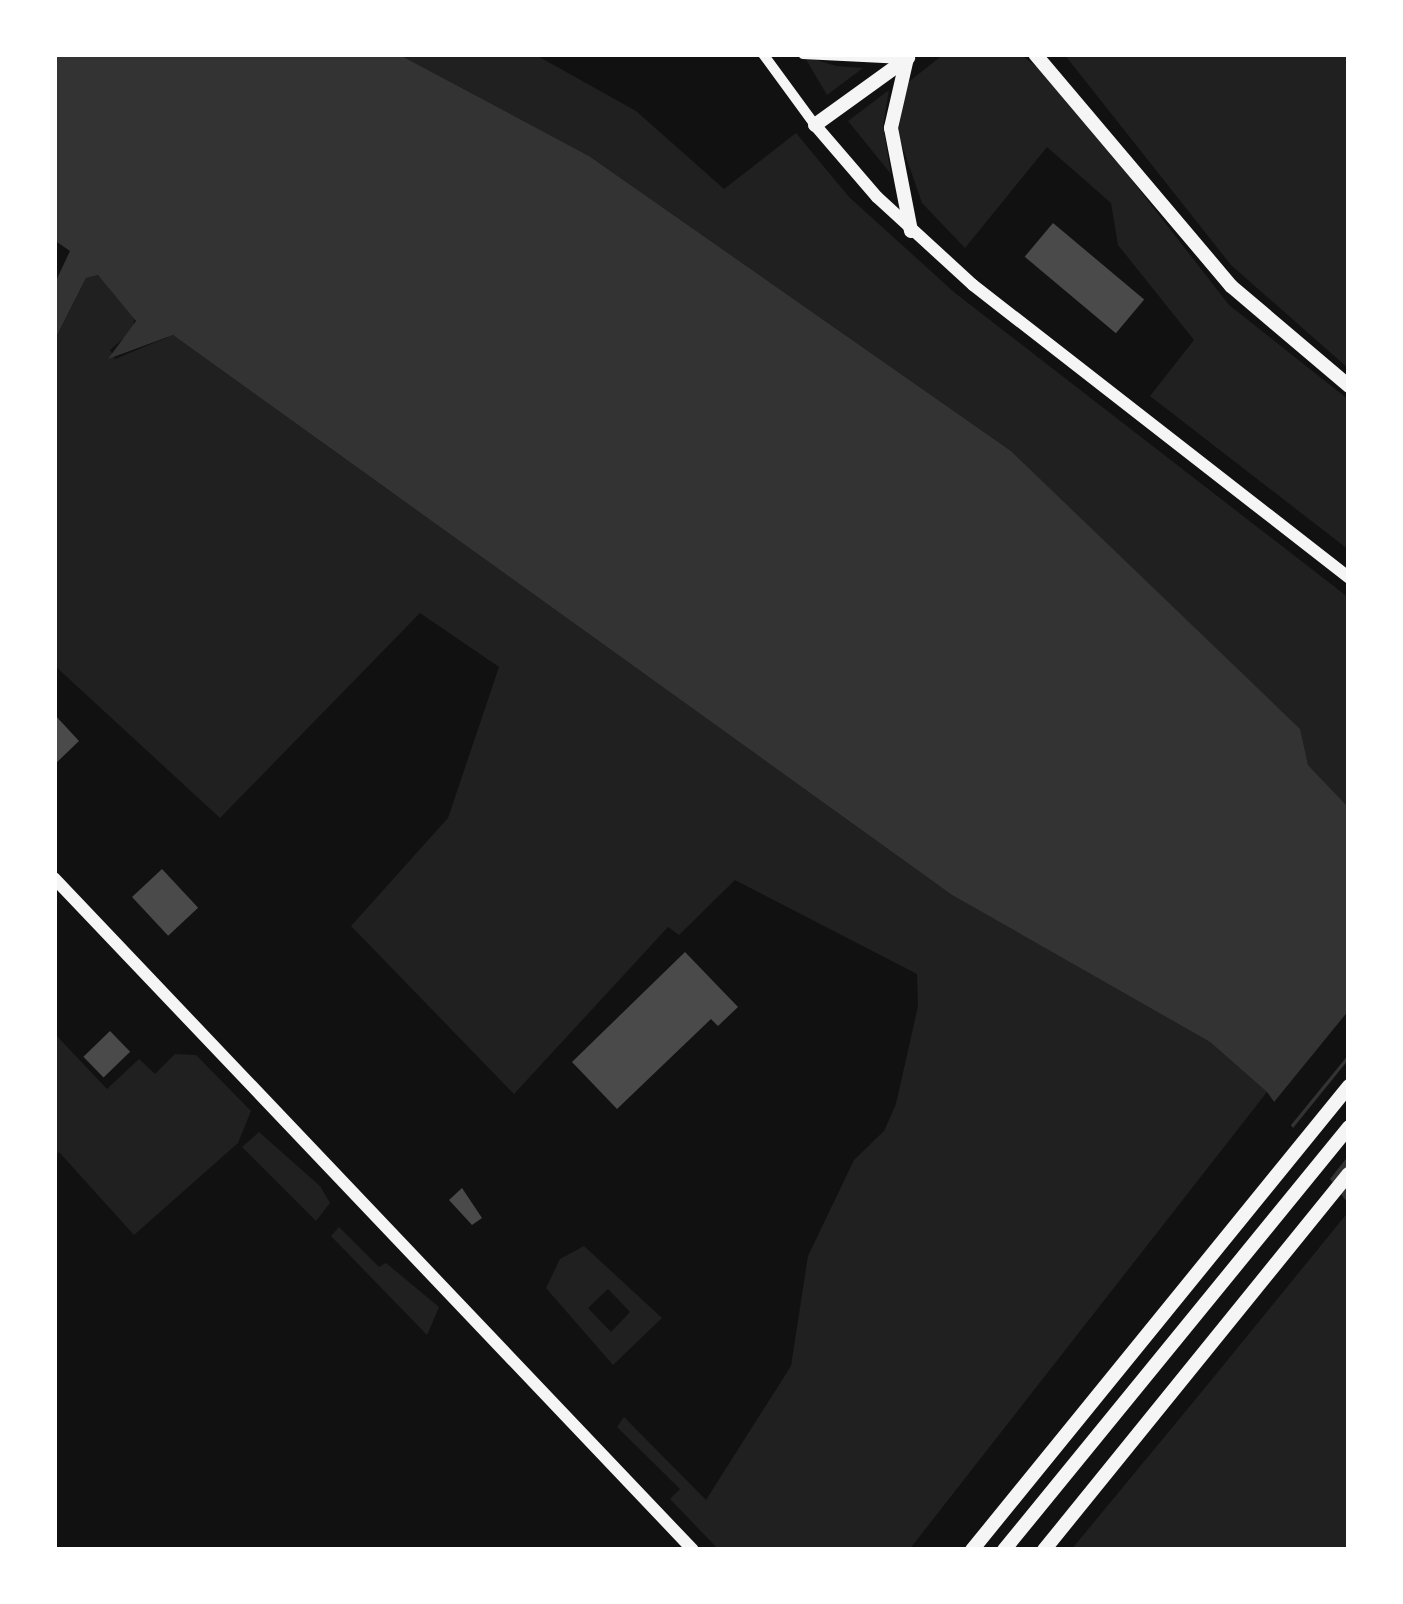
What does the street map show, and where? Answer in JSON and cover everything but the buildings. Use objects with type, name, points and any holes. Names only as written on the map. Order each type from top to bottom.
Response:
[{"type":"highway","points":[[1035,54],[1231,286],[1349,386]]},
{"type":"highway","points":[[814,125],[911,56]]},
{"type":"highway","points":[[911,56],[891,128],[911,231]]},
{"type":"highway","points":[[972,1550],[1349,1087]]},
{"type":"highway","points":[[1004,1550],[1349,1127]]},
{"type":"highway","points":[[1044,1550],[1349,1174]]},
{"type":"main road","points":[[763,54],[814,125],[911,231],[1349,578]]},
{"type":"main road","points":[[802,54],[860,62],[911,56]]},
{"type":"main road","points":[[54,878],[693,1550]]},
{"type":"shaded area","points":[[54,54],[398,54],[589,156],[1011,451],[1300,729],[1308,765],[1349,808],[1349,1205],[1267,1092],[1210,1042],[952,895],[173,335],[108,359],[136,321],[98,275],[86,278],[54,341],[54,285],[70,251],[54,240]]},
{"type":"shaded area","points":[[398,54],[534,54],[636,111],[724,189],[796,133],[849,197],[955,293],[1349,598],[1349,808],[1308,765],[1299,729],[1011,451],[589,156]]},
{"type":"shaded area","points":[[944,54],[1020,54],[1054,80],[1229,305],[1349,400],[1349,550],[1150,396],[1194,340],[1118,245],[1111,203],[1047,147],[965,248],[922,203],[898,134],[906,84]]},
{"type":"shaded area","points":[[1064,54],[1349,54],[1349,369],[1231,265]]},
{"type":"shaded area","points":[[804,56],[836,66],[863,68],[827,95]]},
{"type":"shaded area","points":[[889,90],[883,126],[891,174],[848,121]]},
{"type":"shaded area","points":[[98,275],[135,312],[133,330],[110,350],[115,359],[173,335],[952,895],[1210,1042],[1267,1092],[909,1550],[719,1550],[670,1499],[680,1489],[617,1427],[624,1417],[706,1500],[791,1366],[808,1256],[854,1160],[884,1131],[896,1104],[918,1006],[917,974],[735,880],[679,935],[668,927],[514,1094],[351,926],[448,818],[499,667],[420,613],[220,818],[54,665],[54,341],[86,278]]},
{"type":"shaded area","points":[[54,1033],[107,1089],[139,1059],[155,1074],[175,1054],[196,1055],[251,1111],[238,1143],[134,1235],[59,1152],[54,1156]]},
{"type":"shaded area","points":[[259,1132],[320,1186],[330,1203],[316,1221],[242,1147]]},
{"type":"shaded area","points":[[1349,1211],[1349,1550],[1071,1550],[1204,1389]]},
{"type":"shaded area","points":[[339,1227],[379,1267],[386,1263],[439,1307],[427,1335],[331,1236]]},
{"type":"shaded area","points":[[584,1246],[662,1318],[613,1365],[546,1288],[560,1259]],"holes":[[[608,1289],[630,1312],[611,1332],[588,1308]]]},
{"type":"pier","points":[[1349,1010],[1349,1054],[1287,1130],[1270,1107]]},
{"type":"pier","points":[[1349,1059],[1349,1155],[1326,1184],[1289,1133]]}]
